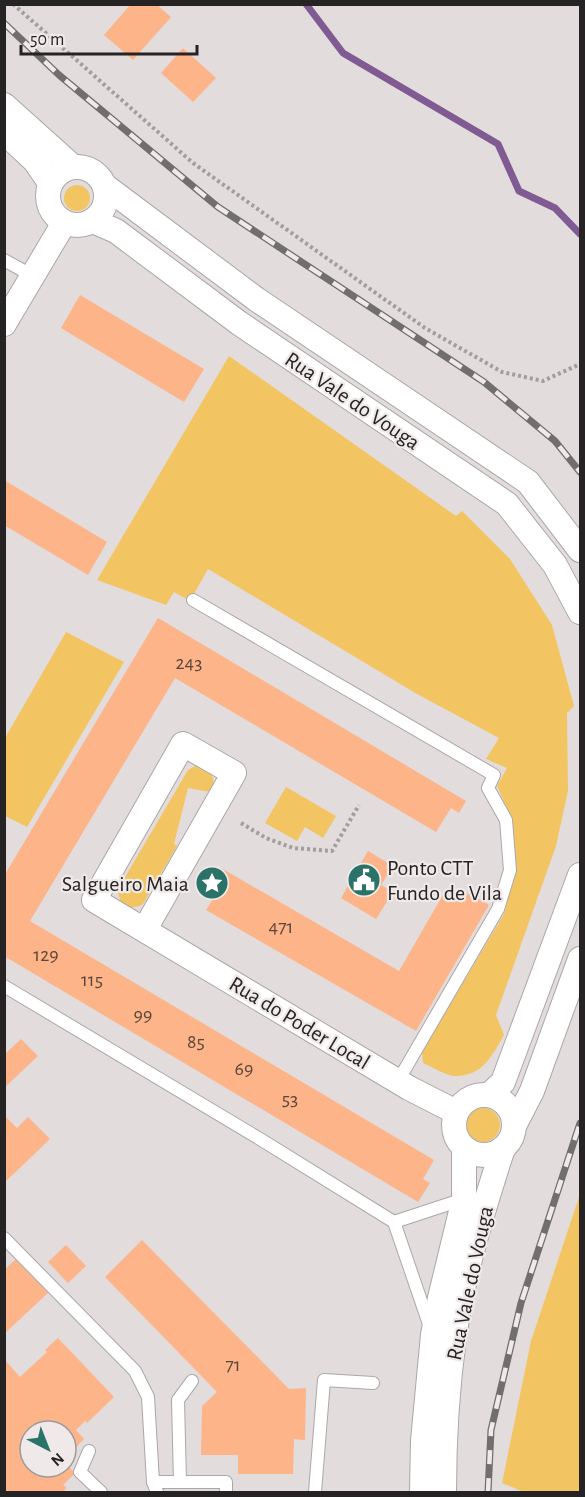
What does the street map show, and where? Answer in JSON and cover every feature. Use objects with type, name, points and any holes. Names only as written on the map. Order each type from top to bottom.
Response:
[{"type":"street","name":"Rua Vale do Vouga","points":[[4,105],[73,167],[83,167],[92,171],[100,177],[105,186],[256,299],[528,482],[580,550]]},
{"type":"street","points":[[4,132],[35,161],[50,183]]},
{"type":"street","points":[[4,324],[64,223],[56,218],[48,202],[50,183],[63,170],[73,167]]},
{"type":"street","points":[[93,221],[105,206],[105,186]]},
{"type":"street","name":"Rua Vale do Vouga","points":[[64,223],[73,226],[93,221],[116,231],[239,323],[507,504],[555,565],[580,612]]},
{"type":"street","name":"Rua do Poder Local","points":[[145,929],[234,773],[183,744],[93,900],[398,1081],[456,1112]]},
{"type":"street","points":[[489,1095],[503,1082],[580,875]]},
{"type":"street","name":"Rua Vale do Vouga","points":[[444,1492],[444,1443],[454,1338],[485,1202],[503,1148],[510,1142],[515,1124],[532,1091],[580,959]]},
{"type":"street","points":[[456,1112],[466,1100],[473,1096],[489,1095],[503,1101],[509,1107],[515,1124]]},
{"type":"street","name":"Rua Vale do Vouga","points":[[422,1492],[423,1441],[433,1335],[464,1199],[464,1148],[453,1128],[456,1112]]},
{"type":"street","points":[[464,1148],[478,1155],[486,1155],[503,1148]]},
{"type":"lane","points":[[4,260],[33,276]]},
{"type":"lane","points":[[193,600],[494,775],[488,788],[506,820],[510,870],[498,909],[398,1081]]},
{"type":"lane","points":[[4,986],[394,1222],[433,1335]]},
{"type":"lane","points":[[394,1222],[464,1199]]},
{"type":"lane","points":[[4,1238],[135,1371],[148,1396],[155,1487],[180,1482],[226,1482],[226,1492]]},
{"type":"lane","points":[[315,1492],[324,1380],[374,1383]]},
{"type":"lane","points":[[180,1482],[178,1400],[192,1381]]},
{"type":"lane","points":[[89,1451],[80,1472],[100,1492]]},
{"type":"path","points":[[13,4],[193,164],[425,328],[502,372],[543,381],[580,364]]},
{"type":"path","points":[[241,823],[266,838],[293,848],[332,851],[359,805]]},
{"type":"shaded area","points":[[77,185],[86,189],[90,198],[86,207],[77,211],[68,207],[64,198],[68,189]]},
{"type":"shaded area","points":[[229,356],[456,516],[462,511],[510,559],[552,625],[574,706],[567,713],[568,791],[556,846],[496,1015],[504,1035],[485,1064],[472,1073],[454,1076],[443,1073],[423,1063],[422,1052],[504,914],[515,871],[511,818],[497,786],[507,768],[486,759],[499,738],[417,694],[208,569],[190,601],[174,592],[166,605],[97,580]]},
{"type":"shaded area","points":[[66,632],[124,662],[27,827],[5,816],[5,738]]},
{"type":"shaded area","points":[[195,766],[212,774],[213,782],[210,792],[188,788],[174,844],[177,846],[143,904],[133,907],[125,906],[118,895],[118,889],[188,770]]},
{"type":"shaded area","points":[[286,787],[336,816],[323,838],[305,827],[297,841],[265,823]]},
{"type":"shaded area","points":[[483,1108],[495,1113],[500,1125],[495,1137],[483,1142],[471,1137],[466,1125],[471,1113]]},
{"type":"shaded area","points":[[580,1194],[580,1492],[524,1492],[502,1483],[531,1341]]},
{"type":"building","points":[[131,4],[156,4],[171,17],[133,60],[104,35]]},
{"type":"building","points":[[183,48],[216,78],[193,102],[161,73]]},
{"type":"building","points":[[80,295],[204,369],[184,402],[61,328]]},
{"type":"building","points":[[4,480],[107,542],[88,575],[4,525]]},
{"type":"building","points":[[158,618],[466,801],[459,813],[451,808],[436,832],[175,678],[30,921],[434,1160],[423,1179],[430,1183],[418,1202],[4,956],[4,876]]},
{"type":"building","points":[[368,851],[393,866],[381,885],[393,892],[376,919],[341,898]]},
{"type":"building","points":[[221,868],[399,971],[444,893],[462,903],[468,893],[489,905],[416,1031],[206,910],[220,888],[212,883]]},
{"type":"building","points":[[21,1039],[38,1056],[4,1088],[4,1055]]},
{"type":"building","points":[[4,1115],[17,1128],[28,1117],[50,1139],[4,1183]]},
{"type":"building","points":[[142,1240],[289,1389],[306,1388],[305,1440],[294,1439],[293,1474],[238,1474],[238,1455],[201,1455],[202,1406],[217,1392],[105,1277]]},
{"type":"building","points":[[66,1245],[86,1266],[68,1283],[48,1262]]},
{"type":"building","points":[[16,1259],[48,1293],[4,1334],[4,1270]]},
{"type":"building","points":[[58,1338],[114,1397],[87,1423],[85,1421],[78,1428],[78,1419],[18,1419],[18,1479],[69,1479],[63,1485],[67,1488],[62,1492],[4,1492],[5,1360],[20,1377],[47,1352],[45,1350]]},
{"type":"building","points":[[78,1432],[84,1439],[78,1445]]},
{"type":"waterway","points":[[306,4],[343,53],[498,144],[519,191],[555,208],[580,234]]},
{"type":"railway","points":[[4,23],[59,75],[218,207],[484,382],[555,441],[580,472]]},
{"type":"railway","points":[[488,1492],[491,1430],[521,1303],[580,1123]]},
{"type":"place","name":"Ponto CTT Fundo de Vila","points":[[364,880]]},
{"type":"place","name":"Salgueiro Maia","points":[[212,883]]}]
